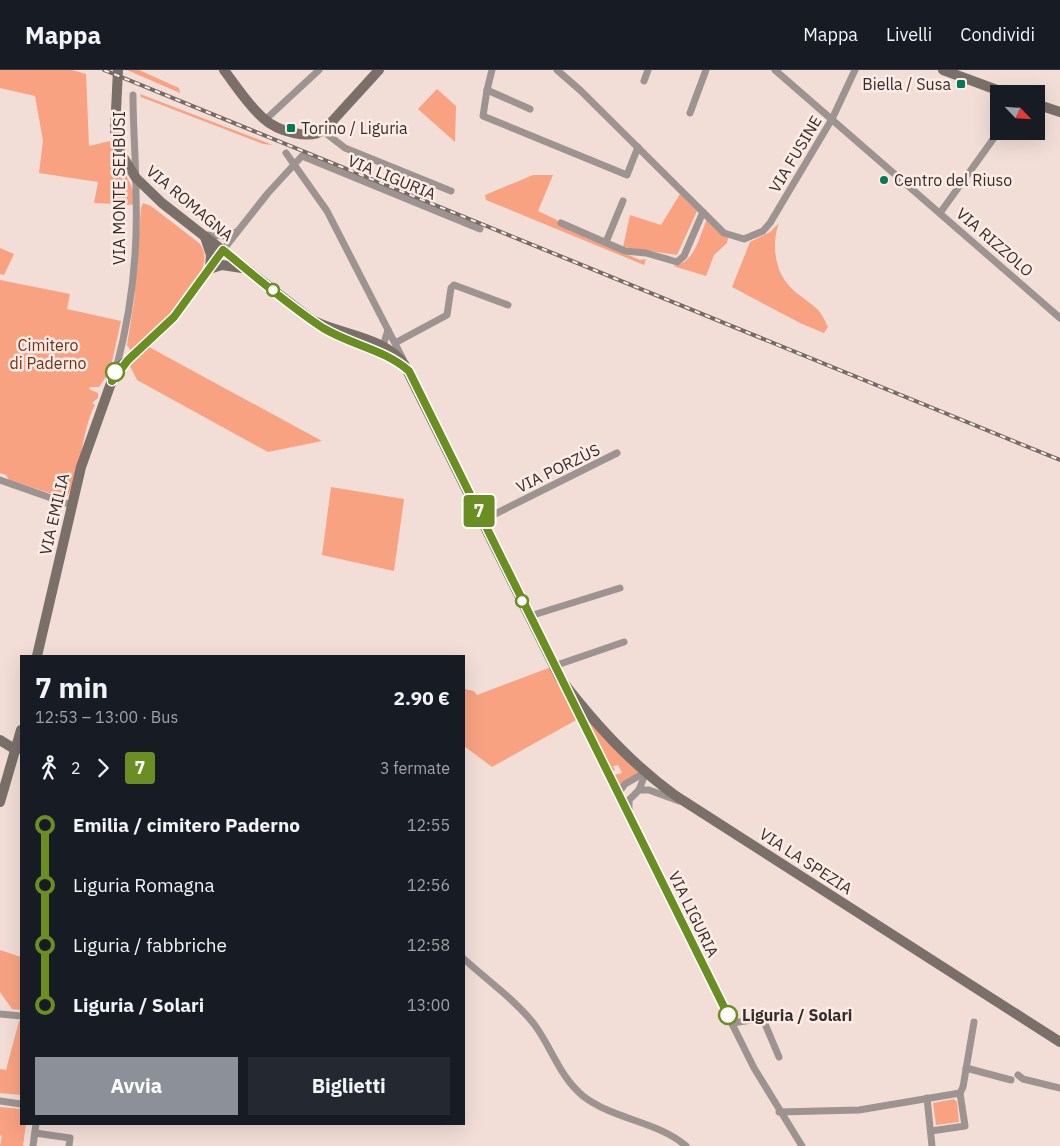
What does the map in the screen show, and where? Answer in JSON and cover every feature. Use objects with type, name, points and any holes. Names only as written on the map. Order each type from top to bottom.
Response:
[{"type":"main road","name":"VIA ROMAGNA","points":[[118,70],[115,131],[120,152],[136,178],[162,203],[314,321],[330,331],[391,352],[409,371]]},
{"type":"main road","points":[[224,70],[265,120],[303,136],[315,136],[323,131],[379,70]]},
{"type":"main road","points":[[943,70],[990,87]]},
{"type":"main road","points":[[1045,107],[1060,112]]},
{"type":"main road","points":[[204,235],[211,255],[209,269],[227,265],[248,270]]},
{"type":"main road","name":"VIA EMILIA","points":[[38,655],[71,505],[85,453],[116,369],[169,322],[223,250]]},
{"type":"main road","name":"VIA EMILIA","points":[[112,381],[128,360]]},
{"type":"main road","name":"VIA LIGURIA","points":[[409,371],[560,678]]},
{"type":"main road","name":"VIA LA SPEZIA","points":[[560,678],[612,741],[646,772],[690,805],[1060,1042]]},
{"type":"main road","points":[[0,740],[19,750],[0,802]]},
{"type":"street","points":[[265,120],[319,70]]},
{"type":"street","points":[[492,70],[483,116],[627,175],[638,147]]},
{"type":"street","points":[[557,70],[703,212],[684,256],[677,262],[646,253],[625,251],[561,224]]},
{"type":"street","points":[[644,81],[648,70]]},
{"type":"street","points":[[690,113],[706,70]]},
{"type":"street","name":"VIA RIZZOLO","points":[[776,70],[1060,318]]},
{"type":"street","name":"VIA FUSINE","points":[[703,212],[724,233],[744,239],[764,231],[832,119],[855,70]]},
{"type":"street","points":[[487,90],[530,108]]},
{"type":"street","name":"VIA MONTE SEI BUSI","points":[[116,369],[125,332],[132,288],[135,241],[136,178],[133,95]]},
{"type":"street","points":[[323,131],[346,148],[451,191]]},
{"type":"street","points":[[940,213],[993,140]]},
{"type":"street","points":[[286,153],[328,211],[395,343]]},
{"type":"street","name":"VIA LIGURIA","points":[[294,164],[302,156],[480,229]]},
{"type":"street","name":"VIA EMILIA","points":[[223,250],[294,164]]},
{"type":"street","points":[[606,242],[623,201]]},
{"type":"street","points":[[204,235],[226,236],[236,232]]},
{"type":"street","points":[[391,352],[395,343],[445,317],[448,311],[451,288],[454,285],[508,305]]},
{"type":"street","points":[[388,330],[391,352]]},
{"type":"street","name":"VIA PORZÙS","points":[[483,520],[617,453]]},
{"type":"street","points":[[0,480],[71,505]]},
{"type":"street","points":[[530,616],[620,588]]},
{"type":"street","points":[[554,666],[624,642]]},
{"type":"street","name":"VIA LIGURIA","points":[[560,678],[732,1023],[779,1112],[802,1146]]},
{"type":"street","points":[[629,818],[629,800],[639,790],[646,772]]},
{"type":"street","points":[[617,795],[625,784],[646,772]]},
{"type":"street","points":[[639,790],[649,790],[690,805]]},
{"type":"street","points":[[465,960],[530,1020],[565,1077],[584,1096],[609,1112],[664,1134],[686,1146]]},
{"type":"street","points":[[0,1014],[20,1016]]},
{"type":"street","points":[[732,1023],[779,1016]]},
{"type":"street","points":[[762,1019],[779,1057]]},
{"type":"street","points":[[931,1131],[965,1126],[960,1093],[974,1022]]},
{"type":"street","points":[[966,1068],[1011,1080]]},
{"type":"street","points":[[1018,1075],[1023,1079],[1060,1088]]},
{"type":"street","points":[[779,1112],[859,1110],[960,1093]]},
{"type":"street","points":[[927,1098],[932,1146]]},
{"type":"street","points":[[0,1101],[20,1104]]},
{"type":"street","points":[[35,1146],[36,1125]]},
{"type":"street","points":[[35,1133],[70,1138],[69,1146]]},
{"type":"green space","points":[[0,70],[72,70],[86,74],[89,146],[110,141],[130,183],[136,205],[94,203],[98,182],[39,173],[43,141],[35,96],[0,88]]},
{"type":"green space","points":[[127,70],[139,70],[179,88],[180,93]]},
{"type":"green space","points":[[437,89],[456,106],[455,142],[418,109]]},
{"type":"green space","points":[[140,94],[273,145],[263,144],[141,97]]},
{"type":"green space","points":[[533,175],[553,175],[538,211],[557,220],[559,225],[640,260],[646,259],[644,265],[486,200],[485,195]]},
{"type":"green space","points":[[680,194],[697,211],[677,255],[623,247],[630,215],[661,225]]},
{"type":"green space","points":[[143,203],[151,206],[199,243],[204,255],[202,270],[182,301],[154,331],[131,351],[127,345],[134,302],[141,208]]},
{"type":"green space","points":[[707,219],[728,238],[727,243],[714,255],[706,276],[673,266],[680,264],[691,255],[699,241]]},
{"type":"green space","points":[[779,223],[775,238],[775,253],[779,269],[789,286],[820,312],[828,327],[824,333],[800,323],[732,287],[750,242],[770,232]]},
{"type":"green space","points":[[0,248],[14,254],[4,275],[0,274]]},
{"type":"green space","name":"Cimitero di Paderno","points":[[0,280],[70,294],[67,309],[121,321],[110,371],[99,387],[90,387],[89,389],[98,393],[98,398],[92,403],[95,405],[87,427],[74,483],[65,498],[9,480],[6,475],[0,473]]},
{"type":"green space","points":[[149,347],[322,441],[268,452],[137,380],[130,366]]},
{"type":"green space","points":[[331,487],[404,499],[394,571],[322,555]]},
{"type":"green space","points":[[554,666],[578,719],[492,767],[465,747],[465,689],[474,691],[477,695]]},
{"type":"green space","points":[[576,706],[640,774],[621,784],[617,789],[610,776],[622,773],[618,765],[613,766],[615,770],[609,773]]},
{"type":"green space","points":[[0,950],[20,957],[20,1010],[12,1009],[0,992]]},
{"type":"green space","points":[[20,1021],[20,1095],[0,1093],[0,1069],[6,1070]]},
{"type":"green space","points":[[954,1099],[957,1102],[959,1122],[936,1125],[933,1103]]},
{"type":"green space","points":[[0,1107],[20,1109],[20,1125],[26,1125],[23,1146],[0,1146],[2,1136],[0,1135]]},
{"type":"railway","points":[[104,70],[1060,460]]},
{"type":"bus line","name":"7","points":[[115,372],[112,381],[122,366],[174,317],[223,250],[295,308],[322,327],[385,354],[409,371],[617,795],[728,1015]]},
{"type":"place","name":"Biella / Susa","points":[[961,84]]},
{"type":"place","name":"Torino / Liguria","points":[[291,128]]},
{"type":"place","name":"Centro del Riuso","points":[[884,180]]},
{"type":"place","name":"Liguria / Solari","points":[[728,1015]]}]
